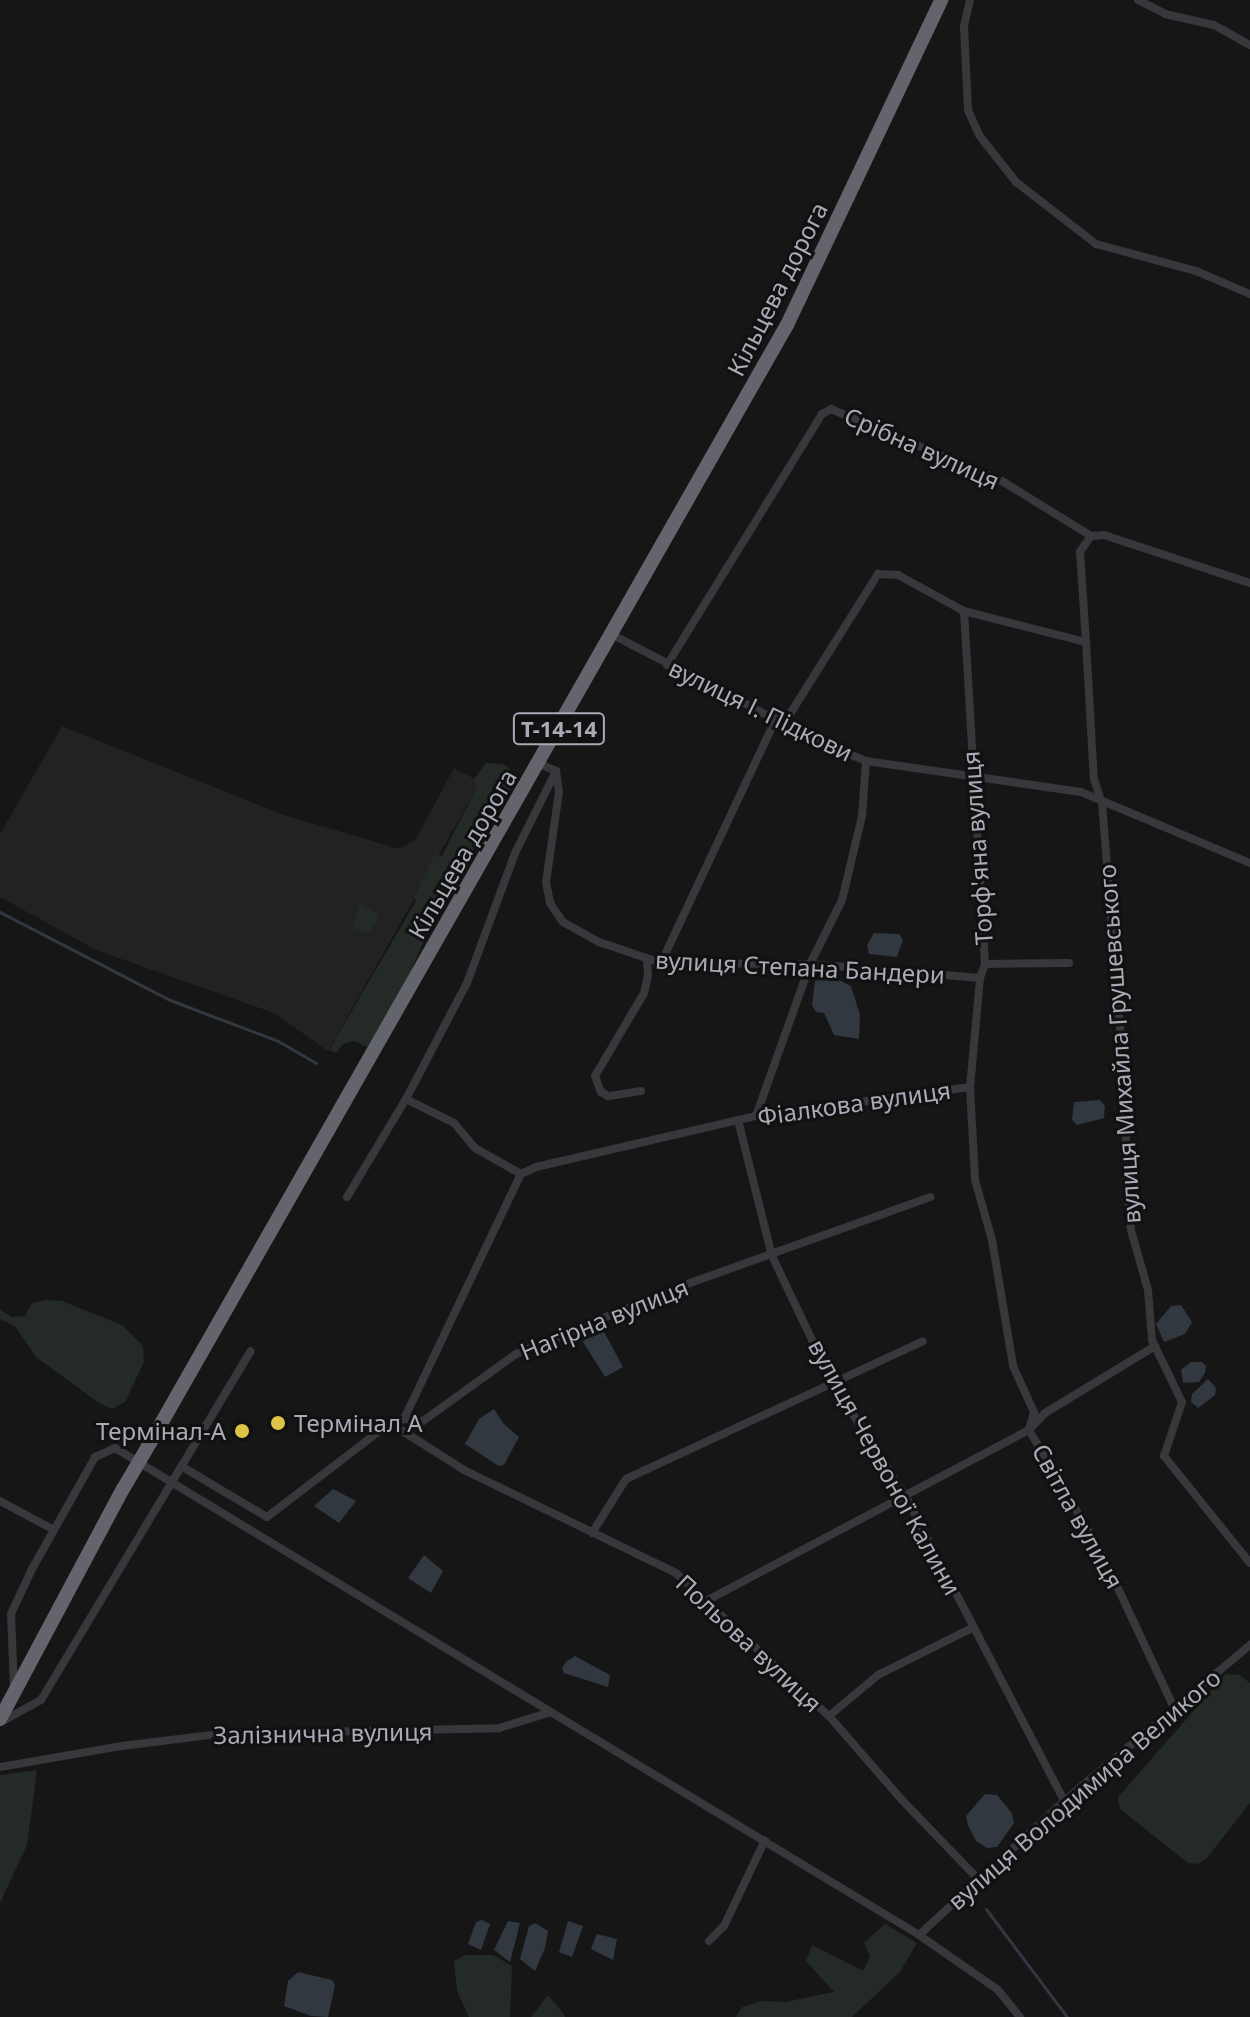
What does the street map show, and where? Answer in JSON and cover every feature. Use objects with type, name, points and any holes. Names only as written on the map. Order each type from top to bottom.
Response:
[{"type":"highway","name":"Кільцева дорога","points":[[0,1720],[14,1688],[123,1489],[540,764],[787,325],[941,0]]},
{"type":"street","points":[[970,0],[964,27],[964,84],[968,110],[979,135],[1016,182],[1096,244],[1196,271],[1250,294]]},
{"type":"street","points":[[1138,0],[1165,14],[1214,25],[1250,45]]},
{"type":"street","name":"Срібна вулиця","points":[[667,665],[822,414],[831,409],[1002,481],[1091,536],[1104,535],[1249,582]]},
{"type":"street","name":"вулиця Михайла Грушевського","points":[[1091,536],[1080,552],[1094,779],[1102,803],[1127,1116],[1125,1163],[1131,1230],[1148,1290],[1155,1346],[1182,1402],[1164,1456],[1250,1563]]},
{"type":"street","points":[[661,963],[781,719],[878,574],[898,575],[964,611],[1086,642]]},
{"type":"street","name":"Торф'яна вулиця","points":[[964,611],[985,964],[980,978],[970,1087],[975,1180]]},
{"type":"street","name":"вулиця І. Підкови","points":[[613,635],[667,665],[781,719],[817,741],[866,761],[1081,792],[1250,863]]},
{"type":"street","points":[[756,1116],[810,964],[842,900],[862,816],[866,761]]},
{"type":"street","points":[[347,1197],[406,1099],[467,983],[515,853],[556,771],[540,764]]},
{"type":"street","name":"вулиця Степана Бандери","points":[[556,771],[559,792],[546,882],[550,903],[563,922],[599,942],[661,963],[810,964],[980,978]]},
{"type":"street","points":[[641,1091],[608,1096],[601,1092],[595,1076],[644,993],[647,960]]},
{"type":"street","points":[[985,964],[1069,963]]},
{"type":"street","name":"Фіалкова вулиця","points":[[521,1174],[536,1167],[756,1116],[970,1087]]},
{"type":"street","points":[[404,1419],[521,1174],[475,1148],[454,1123],[406,1099]]},
{"type":"street","name":"вулиця Червоної Калини","points":[[738,1120],[772,1256],[832,1382],[906,1497],[1064,1801]]},
{"type":"street","name":"Світла вулиця","points":[[975,1180],[992,1240],[1013,1366],[1034,1412],[1029,1430],[1101,1552],[1174,1708]]},
{"type":"street","name":"Нагірна вулиця","points":[[390,1423],[404,1419],[423,1421],[516,1354],[679,1287],[930,1197]]},
{"type":"street","points":[[592,1533],[626,1479],[923,1341]]},
{"type":"street","points":[[704,1602],[1029,1430],[1045,1413],[1155,1346]]},
{"type":"street","points":[[0,1720],[41,1700],[251,1351]]},
{"type":"street","points":[[181,1466],[267,1517],[390,1423]]},
{"type":"street","name":"Польова вулиця","points":[[390,1423],[455,1466],[676,1573],[829,1716],[902,1800],[977,1878]]},
{"type":"street","points":[[14,1688],[11,1614],[95,1457],[115,1448],[919,1935],[998,1990],[1020,2017]]},
{"type":"street","points":[[0,1501],[54,1530]]},
{"type":"street","points":[[829,1716],[878,1675],[974,1627]]},
{"type":"street","name":"вулиця Володимира Великого","points":[[919,1935],[977,1878],[1064,1801],[1250,1645]]},
{"type":"street","name":"Залізнична вулиця","points":[[0,1767],[122,1746],[231,1733],[343,1734],[499,1728],[551,1712]]},
{"type":"street","points":[[709,1941],[724,1926],[765,1840]]},
{"type":"shaded area","points":[[62,726],[281,814],[399,849],[416,839],[454,768],[480,782],[328,1051],[274,1013],[96,950],[0,897],[0,834]]},
{"type":"shaded area","points":[[486,763],[503,764],[510,769],[513,785],[441,903],[406,981],[367,1047],[354,1041],[343,1044],[336,1053],[329,1050],[416,901],[414,898],[435,855],[442,856],[478,785],[473,781]]},
{"type":"shaded area","points":[[360,904],[380,915],[368,934],[352,928]]},
{"type":"shaded area","points":[[874,933],[899,934],[903,940],[897,957],[869,954],[867,945]]},
{"type":"shaded area","points":[[821,978],[839,980],[851,986],[860,1015],[859,1039],[834,1035],[824,1013],[816,1012],[812,1005],[815,981]]},
{"type":"shaded area","points":[[1100,1100],[1105,1106],[1104,1118],[1077,1125],[1072,1120],[1074,1102]]},
{"type":"shaded area","points":[[62,1301],[122,1325],[143,1346],[144,1362],[125,1402],[112,1409],[99,1403],[36,1357],[15,1326],[0,1319],[0,1309],[11,1317],[25,1316],[32,1303]]},
{"type":"shaded area","points":[[1181,1305],[1192,1322],[1185,1334],[1164,1342],[1156,1324],[1171,1306]]},
{"type":"shaded area","points":[[603,1330],[623,1367],[605,1377],[583,1342],[584,1337]]},
{"type":"shaded area","points":[[1191,1362],[1202,1362],[1206,1366],[1205,1373],[1199,1382],[1183,1383],[1181,1370]]},
{"type":"shaded area","points":[[1208,1379],[1216,1388],[1215,1395],[1198,1408],[1191,1402],[1192,1394]]},
{"type":"shaded area","points":[[494,1409],[504,1424],[519,1437],[504,1465],[499,1466],[465,1444],[479,1419]]},
{"type":"shaded area","points":[[333,1489],[356,1501],[339,1523],[314,1506]]},
{"type":"shaded area","points":[[424,1555],[443,1571],[431,1593],[408,1578]]},
{"type":"shaded area","points":[[575,1656],[610,1675],[608,1687],[564,1673],[562,1668]]},
{"type":"shaded area","points":[[1226,1674],[1239,1675],[1250,1683],[1250,1803],[1206,1859],[1198,1864],[1188,1863],[1120,1809],[1118,1797]]},
{"type":"shaded area","points":[[37,1770],[27,1845],[0,1903],[0,1775]]},
{"type":"shaded area","points":[[985,1794],[997,1795],[1012,1813],[1014,1823],[997,1847],[987,1848],[976,1841],[968,1825],[966,1816]]},
{"type":"shaded area","points":[[482,1920],[490,1924],[481,1950],[468,1944],[476,1922]]},
{"type":"shaded area","points":[[508,1921],[520,1923],[510,1962],[494,1950]]},
{"type":"shaded area","points":[[568,1921],[583,1926],[572,1957],[559,1952]]},
{"type":"shaded area","points":[[535,1923],[548,1931],[545,1948],[535,1971],[520,1959],[529,1926]]},
{"type":"shaded area","points":[[885,1924],[917,1943],[900,1972],[852,2017],[736,2017],[742,2007],[762,2001],[785,2002],[834,1992],[806,1961],[812,1945],[863,1971],[870,1957],[864,1943]]},
{"type":"shaded area","points":[[597,1934],[617,1939],[613,1960],[591,1949]]},
{"type":"shaded area","points":[[465,1955],[493,1955],[512,1966],[510,2017],[469,2017],[457,1991],[454,1961]]},
{"type":"shaded area","points":[[298,1972],[332,1980],[335,1985],[328,2017],[311,2016],[284,2006],[288,1981]]},
{"type":"shaded area","points":[[548,1995],[565,2017],[531,2017]]},
{"type":"waterway","points":[[0,912],[170,1000],[278,1041],[316,1063]]},
{"type":"waterway","points":[[986,1909],[1067,2017]]},
{"type":"place","name":"Термінал А","points":[[278,1423]]},
{"type":"place","name":"Термінал-А","points":[[242,1431]]}]
